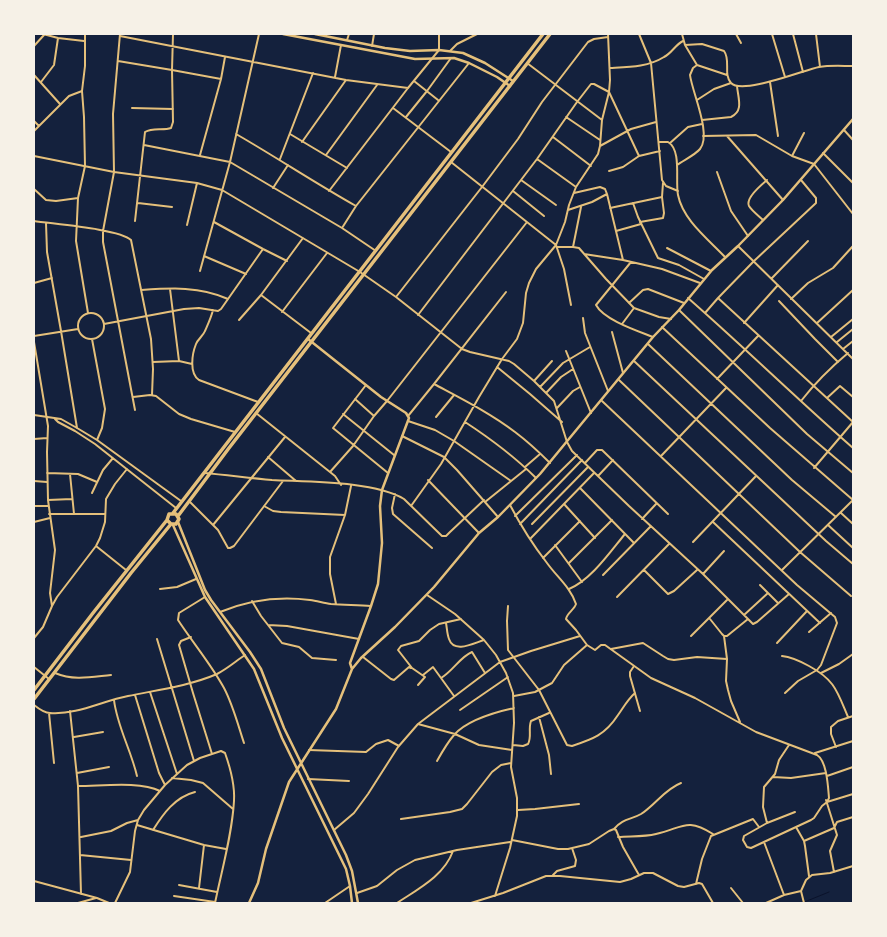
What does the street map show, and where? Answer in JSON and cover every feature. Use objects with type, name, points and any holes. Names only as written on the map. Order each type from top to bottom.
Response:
[{"type":"main road","points":[[34,698],[172,525],[178,522],[178,516],[189,501],[312,342],[376,251],[451,152],[543,34]]},
{"type":"main road","points":[[34,690],[76,634],[167,520],[169,514],[172,513],[308,339],[451,162],[550,34]]},
{"type":"main road","points":[[172,513],[178,516]]},
{"type":"main road","points":[[167,520],[172,525]]},
{"type":"main road","points":[[76,634],[81,638]]},
{"type":"street","points":[[34,46],[44,34],[58,38],[84,41]]},
{"type":"street","points":[[85,34],[85,66],[82,91],[85,166],[78,198],[76,248],[88,313]]},
{"type":"street","points":[[135,221],[144,135],[147,131],[171,128],[173,122],[173,34]]},
{"type":"street","points":[[200,271],[230,162],[259,34]]},
{"type":"street","points":[[283,34],[415,59],[432,60],[451,58],[469,63],[497,76],[510,86]]},
{"type":"street","points":[[315,34],[326,35],[372,46],[410,51],[439,50],[463,53],[513,81]]},
{"type":"street","points":[[347,40],[349,34]]},
{"type":"street","points":[[372,46],[374,34]]},
{"type":"street","points":[[329,191],[408,88],[432,60],[439,50],[439,34]]},
{"type":"street","points":[[450,51],[457,44],[477,34]]},
{"type":"street","points":[[616,231],[663,218],[664,213],[662,197],[663,183],[651,63],[639,34]]},
{"type":"street","points":[[682,34],[685,46],[697,65],[727,75]]},
{"type":"street","points":[[736,34],[741,43]]},
{"type":"street","points":[[772,34],[785,77]]},
{"type":"street","points":[[793,34],[803,72]]},
{"type":"street","points":[[816,34],[820,67]]},
{"type":"street","points":[[135,410],[104,248],[103,231],[114,172],[113,114],[120,35],[346,80],[408,88]]},
{"type":"street","points":[[396,297],[518,139],[542,102],[588,42],[608,36],[610,68],[609,92],[602,120],[598,154],[576,187],[557,246],[532,275],[526,293],[521,331],[517,339],[497,367],[438,469],[428,480],[411,506]]},
{"type":"street","points":[[41,82],[54,65],[58,38]]},
{"type":"street","points":[[610,68],[635,67],[651,63],[664,57],[675,46],[683,41]]},
{"type":"street","points":[[334,77],[341,44]]},
{"type":"street","points":[[685,46],[702,44],[724,51],[727,55],[727,75],[731,83],[737,86],[770,82],[820,67],[853,66]]},
{"type":"street","points":[[200,155],[221,79],[225,57]]},
{"type":"street","points":[[406,117],[451,58]]},
{"type":"street","points":[[118,61],[221,79]]},
{"type":"street","points":[[342,228],[356,206],[469,63]]},
{"type":"street","points":[[527,64],[602,120]]},
{"type":"street","points":[[677,165],[699,150],[702,144],[702,120],[690,75],[693,68],[697,65]]},
{"type":"street","points":[[280,159],[313,73]]},
{"type":"street","points":[[34,75],[60,104]]},
{"type":"street","points":[[302,142],[346,80]]},
{"type":"street","points":[[414,81],[439,100]]},
{"type":"street","points":[[770,82],[778,136]]},
{"type":"street","points":[[697,100],[714,89],[731,83]]},
{"type":"street","points":[[326,155],[377,84]]},
{"type":"street","points":[[418,315],[537,159],[591,84],[594,84],[609,92],[639,156]]},
{"type":"street","points":[[702,120],[731,117],[735,115],[740,106],[737,86]]},
{"type":"street","points":[[34,131],[69,96],[82,91]]},
{"type":"street","points":[[132,108],[173,109]]},
{"type":"street","points":[[393,108],[451,152]]},
{"type":"street","points":[[566,117],[600,140]]},
{"type":"street","points":[[249,903],[258,882],[266,850],[284,794],[300,763],[336,709],[352,669],[363,656],[395,627],[426,595],[479,533],[498,517],[550,463],[653,337],[679,310],[710,271],[738,246],[783,200],[853,119]]},
{"type":"street","points":[[34,121],[39,126]]},
{"type":"street","points":[[600,146],[627,131],[639,126],[656,122]]},
{"type":"street","points":[[659,142],[670,143],[688,127],[702,124]]},
{"type":"street","points":[[844,130],[853,140]]},
{"type":"street","points":[[792,156],[804,133]]},
{"type":"street","points":[[236,134],[280,159],[329,191],[356,206]]},
{"type":"street","points":[[290,134],[346,168]]},
{"type":"street","points":[[703,136],[756,135],[792,156],[814,164],[853,214]]},
{"type":"street","points":[[553,136],[591,166]]},
{"type":"street","points":[[727,136],[783,200]]},
{"type":"street","points":[[670,143],[675,153],[680,200],[688,217],[725,256]]},
{"type":"street","points":[[144,145],[230,162],[342,228],[376,251]]},
{"type":"street","points":[[609,172],[623,167],[639,156],[660,151]]},
{"type":"street","points":[[823,153],[853,183]]},
{"type":"street","points":[[34,156],[114,172],[197,183],[222,190],[303,238],[396,297],[462,349],[502,359],[514,364],[554,401],[572,451],[642,519],[703,574],[753,624],[789,594]]},
{"type":"street","points":[[447,158],[557,246],[564,269],[571,305]]},
{"type":"street","points":[[537,159],[576,187]]},
{"type":"street","points":[[273,188],[288,165]]},
{"type":"street","points":[[717,172],[731,211],[748,236]]},
{"type":"street","points":[[521,180],[556,205]]},
{"type":"street","points":[[763,220],[748,202],[749,198],[767,180]]},
{"type":"street","points":[[705,313],[754,261],[816,203],[816,198],[801,180]]},
{"type":"street","points":[[187,225],[197,183]]},
{"type":"street","points":[[663,183],[666,186],[678,191]]},
{"type":"street","points":[[574,193],[600,187],[605,189],[623,260]]},
{"type":"street","points":[[34,189],[46,200],[56,201],[78,198]]},
{"type":"street","points":[[513,191],[544,216]]},
{"type":"street","points":[[568,210],[592,202],[607,194]]},
{"type":"street","points":[[610,208],[662,197]]},
{"type":"street","points":[[138,203],[172,206]]},
{"type":"street","points":[[633,203],[658,258],[679,265],[704,279]]},
{"type":"street","points":[[573,247],[581,206]]},
{"type":"street","points":[[34,221],[103,231],[125,236],[131,240],[151,339],[153,362],[152,395]]},
{"type":"street","points":[[214,222],[263,249],[287,260]]},
{"type":"street","points":[[330,472],[353,446],[363,430],[527,222]]},
{"type":"street","points":[[46,223],[47,252],[77,428]]},
{"type":"street","points":[[239,320],[261,295],[303,238]]},
{"type":"street","points":[[772,278],[808,241]]},
{"type":"street","points":[[557,246],[579,248],[634,308],[659,317],[671,319]]},
{"type":"street","points":[[738,246],[853,358]]},
{"type":"street","points":[[791,299],[808,282],[832,268],[853,246]]},
{"type":"street","points":[[667,248],[710,271]]},
{"type":"street","points":[[104,324],[173,311],[199,308],[216,311],[222,309],[263,249]]},
{"type":"street","points":[[282,312],[327,253]]},
{"type":"street","points":[[584,254],[623,260],[662,269],[700,283]]},
{"type":"street","points":[[204,256],[246,274]]},
{"type":"street","points":[[631,262],[596,305],[602,312],[622,324],[653,337]]},
{"type":"street","points":[[34,283],[52,278]]},
{"type":"street","points":[[744,323],[778,285]]},
{"type":"street","points":[[141,290],[170,288],[211,292],[228,299]]},
{"type":"street","points":[[170,288],[179,361]]},
{"type":"street","points":[[629,303],[643,290],[648,289],[684,304]]},
{"type":"street","points":[[817,323],[853,290]]},
{"type":"street","points":[[352,669],[350,663],[372,606],[378,584],[382,543],[380,506],[382,490],[408,421],[408,416],[506,292]]},
{"type":"street","points":[[261,295],[312,334]]},
{"type":"street","points":[[688,298],[746,349],[801,402],[817,414],[853,448]]},
{"type":"street","points":[[718,298],[853,422],[814,468]]},
{"type":"street","points":[[779,301],[838,362]]},
{"type":"street","points":[[622,324],[634,308]]},
{"type":"street","points":[[213,310],[204,334],[196,343],[192,364],[194,375],[199,380],[258,402]]},
{"type":"street","points":[[679,310],[807,434],[853,473]]},
{"type":"street","points":[[88,313],[97,314],[100,316],[104,324],[100,336],[92,339],[88,339],[82,335],[78,329],[81,317],[88,313]]},
{"type":"street","points":[[583,318],[585,333],[608,392]]},
{"type":"street","points":[[831,336],[853,319]]},
{"type":"street","points":[[662,327],[717,380],[814,468],[853,500],[782,570]]},
{"type":"street","points":[[34,336],[78,329]]},
{"type":"street","points":[[837,342],[853,329]]},
{"type":"street","points":[[612,332],[623,374]]},
{"type":"street","points":[[717,380],[758,336]]},
{"type":"street","points":[[92,339],[105,409],[102,428],[97,440]]},
{"type":"street","points":[[308,339],[408,416]]},
{"type":"street","points":[[844,349],[853,341]]},
{"type":"street","points":[[34,342],[47,416],[48,506],[55,550],[50,593],[52,606]]},
{"type":"street","points":[[648,344],[792,480],[836,518]]},
{"type":"street","points":[[540,387],[561,365],[590,347]]},
{"type":"street","points":[[566,351],[591,414]]},
{"type":"street","points":[[801,402],[813,386],[829,369],[848,353]]},
{"type":"street","points":[[153,362],[179,361],[192,364]]},
{"type":"street","points":[[534,381],[552,361]]},
{"type":"street","points":[[634,361],[756,476],[853,564]]},
{"type":"street","points":[[497,367],[562,422]]},
{"type":"street","points":[[34,369],[38,368]]},
{"type":"street","points":[[546,393],[561,377],[573,369]]},
{"type":"street","points":[[619,380],[800,552],[851,596]]},
{"type":"street","points":[[434,384],[474,405],[516,433],[550,463]]},
{"type":"street","points":[[366,385],[333,428],[388,474]]},
{"type":"street","points":[[827,398],[840,386],[853,397]]},
{"type":"street","points":[[557,408],[573,391],[580,387]]},
{"type":"street","points":[[661,456],[726,388]]},
{"type":"street","points":[[436,417],[454,395]]},
{"type":"street","points":[[133,397],[156,396],[179,414],[235,432]]},
{"type":"street","points":[[355,399],[374,416]]},
{"type":"street","points":[[602,401],[782,570],[835,617],[837,623],[817,670],[798,681],[785,693]]},
{"type":"street","points":[[256,413],[335,476],[341,485]]},
{"type":"street","points":[[343,414],[394,455]]},
{"type":"street","points":[[34,415],[61,419],[77,428],[97,440],[181,501]]},
{"type":"street","points":[[54,418],[58,422],[86,437],[176,508]]},
{"type":"street","points":[[408,421],[435,430],[454,441],[511,481]]},
{"type":"street","points":[[465,422],[495,441],[536,478]]},
{"type":"street","points":[[402,436],[444,457],[458,470],[498,517]]},
{"type":"street","points":[[213,525],[285,437]]},
{"type":"street","points":[[34,439],[47,438]]},
{"type":"street","points":[[585,463],[600,449],[668,514]]},
{"type":"street","points":[[203,473],[382,490],[395,494],[404,499],[442,536],[446,536],[484,501],[511,481],[540,454]]},
{"type":"street","points":[[515,516],[577,456]]},
{"type":"street","points":[[268,457],[296,482]]},
{"type":"street","points":[[92,492],[103,470],[113,458]]},
{"type":"street","points":[[520,524],[582,460]]},
{"type":"street","points":[[598,476],[613,460]]},
{"type":"street","points":[[532,524],[588,466]]},
{"type":"street","points":[[34,638],[43,627],[52,606],[96,546],[103,529],[108,494],[127,468]]},
{"type":"street","points":[[47,473],[78,474],[96,482]]},
{"type":"street","points":[[530,540],[594,473]]},
{"type":"street","points":[[70,474],[74,514]]},
{"type":"street","points":[[693,542],[756,476]]},
{"type":"street","points":[[428,480],[479,533]]},
{"type":"street","points":[[34,481],[47,482]]},
{"type":"street","points":[[189,501],[218,530],[228,548],[230,548],[234,546],[283,481]]},
{"type":"street","points":[[336,604],[329,567],[330,557],[344,515],[351,486]]},
{"type":"street","points":[[580,488],[634,543]]},
{"type":"street","points":[[395,494],[392,508],[393,514],[432,548]]},
{"type":"street","points":[[48,500],[73,498]]},
{"type":"street","points":[[564,504],[595,538]]},
{"type":"street","points":[[642,519],[656,504]]},
{"type":"street","points":[[510,505],[530,540],[569,589],[576,604],[566,619],[587,645],[595,650],[603,644],[651,678],[695,698],[756,732],[820,756],[826,775],[829,798],[814,818],[748,848],[743,840],[744,836],[758,827],[795,812]]},
{"type":"street","points":[[34,506],[48,506]]},
{"type":"street","points":[[264,506],[273,511],[281,512],[344,515]]},
{"type":"street","points":[[841,513],[853,524]]},
{"type":"street","points":[[49,514],[105,514]]},
{"type":"street","points":[[34,522],[50,518]]},
{"type":"street","points":[[569,563],[612,520]]},
{"type":"street","points":[[543,558],[580,521]]},
{"type":"street","points":[[178,522],[205,590],[261,669],[284,728],[346,855],[352,871],[358,903]]},
{"type":"street","points":[[713,522],[820,623]]},
{"type":"street","points":[[172,525],[205,597],[215,614],[254,669],[282,738],[320,819],[346,869],[352,903]]},
{"type":"street","points":[[828,525],[853,548]]},
{"type":"street","points":[[603,575],[650,526]]},
{"type":"street","points":[[569,589],[582,582],[598,566],[625,534]]},
{"type":"street","points":[[617,597],[669,544]]},
{"type":"street","points":[[555,545],[582,582]]},
{"type":"street","points":[[96,546],[127,570]]},
{"type":"street","points":[[703,574],[724,551]]},
{"type":"street","points":[[644,570],[668,594],[674,591],[698,570]]},
{"type":"street","points":[[160,589],[177,587],[196,579]]},
{"type":"street","points":[[760,585],[778,603]]},
{"type":"street","points":[[744,615],[768,593]]},
{"type":"street","points":[[426,595],[455,614],[484,640],[500,662],[508,677],[514,696],[514,745],[511,763],[518,810],[511,841],[495,896]]},
{"type":"street","points":[[205,597],[179,613],[178,620],[216,674],[229,699],[244,743]]},
{"type":"street","points":[[220,612],[252,601],[287,598],[336,604],[372,606]]},
{"type":"street","points":[[691,636],[728,599]]},
{"type":"street","points":[[252,601],[282,643],[302,648],[312,658],[336,660]]},
{"type":"street","points":[[508,606],[508,650],[539,690],[564,743],[572,746],[595,738],[604,732],[635,693]]},
{"type":"street","points":[[777,643],[807,611]]},
{"type":"street","points":[[809,632],[831,613]]},
{"type":"street","points":[[710,618],[724,636],[727,659],[726,682],[731,701],[740,723]]},
{"type":"street","points":[[423,675],[412,668],[398,650],[401,646],[419,641],[430,630],[439,624],[461,619]]},
{"type":"street","points":[[724,636],[730,635],[748,619]]},
{"type":"street","points":[[446,623],[449,640],[458,647],[484,640]]},
{"type":"street","points":[[268,625],[287,626],[359,639]]},
{"type":"street","points":[[333,830],[354,813],[399,746],[418,724],[500,662],[580,636]]},
{"type":"street","points":[[191,637],[181,641],[179,645],[212,754]]},
{"type":"street","points":[[157,639],[194,761]]},
{"type":"street","points":[[611,649],[644,643],[663,656],[674,660],[697,658],[727,659]]},
{"type":"street","points":[[514,696],[539,690],[552,684],[564,665],[587,645]]},
{"type":"street","points":[[441,678],[472,652],[485,673]]},
{"type":"street","points":[[821,673],[846,660],[853,654]]},
{"type":"street","points":[[34,705],[44,712],[49,713],[70,711],[190,683],[224,670],[245,655]]},
{"type":"street","points":[[363,656],[391,680],[394,680],[409,667],[412,668]]},
{"type":"street","points":[[782,656],[799,660],[817,670],[829,680],[836,689],[848,717]]},
{"type":"street","points":[[634,666],[629,674],[640,711]]},
{"type":"street","points":[[34,667],[49,679]]},
{"type":"street","points":[[423,675],[433,667],[454,696]]},
{"type":"street","points":[[54,672],[65,677],[73,678],[111,675]]},
{"type":"street","points":[[418,685],[425,677],[423,675]]},
{"type":"street","points":[[460,710],[508,677]]},
{"type":"street","points":[[150,692],[176,774]]},
{"type":"street","points":[[135,695],[159,773],[165,785]]},
{"type":"street","points":[[114,700],[119,724],[138,776]]},
{"type":"street","points":[[436,761],[455,734],[463,727],[489,715],[514,708]]},
{"type":"street","points":[[70,711],[74,737],[78,786],[81,837],[81,894]]},
{"type":"street","points":[[514,745],[523,746],[528,744],[530,738],[530,723],[550,712]]},
{"type":"street","points":[[49,713],[54,764]]},
{"type":"street","points":[[836,747],[831,734],[831,727],[838,721],[853,716]]},
{"type":"street","points":[[539,717],[546,743],[551,774]]},
{"type":"street","points":[[418,724],[455,734],[479,745],[513,750]]},
{"type":"street","points":[[74,737],[103,732]]},
{"type":"street","points":[[310,750],[366,752],[376,744],[388,740],[399,746]]},
{"type":"street","points":[[814,754],[853,741]]},
{"type":"street","points":[[767,823],[763,807],[764,787],[773,777],[779,760],[789,745]]},
{"type":"street","points":[[115,903],[130,872],[138,820],[148,805],[176,774],[194,761],[212,754],[224,752],[230,769],[235,800],[215,903],[174,896]]},
{"type":"street","points":[[401,818],[450,812],[462,809],[492,772],[501,765],[511,763]]},
{"type":"street","points":[[77,773],[109,767]]},
{"type":"street","points":[[773,777],[791,778],[826,775],[853,767]]},
{"type":"street","points":[[172,778],[203,783],[233,809]]},
{"type":"street","points":[[308,778],[349,781]]},
{"type":"street","points":[[357,893],[377,886],[397,870],[415,860],[453,851],[511,841],[563,850],[589,844],[614,829],[624,820],[640,815],[671,788],[681,783]]},
{"type":"street","points":[[78,786],[149,786],[160,791]]},
{"type":"street","points":[[153,830],[168,809],[183,797],[195,792]]},
{"type":"street","points":[[826,801],[853,794]]},
{"type":"street","points":[[826,801],[837,835],[830,851],[834,872]]},
{"type":"street","points":[[518,810],[535,810],[579,804]]},
{"type":"street","points":[[804,841],[831,829],[837,822],[853,817]]},
{"type":"street","points":[[696,884],[708,841],[713,834],[736,827],[753,819],[758,827]]},
{"type":"street","points":[[81,837],[112,831],[127,823],[138,820]]},
{"type":"street","points":[[618,837],[656,834],[686,824],[700,827],[713,834]]},
{"type":"street","points":[[137,825],[204,845],[226,849]]},
{"type":"street","points":[[796,827],[804,841],[807,854],[809,876],[802,891],[804,903]]},
{"type":"street","points":[[614,829],[616,830],[618,837],[640,876]]},
{"type":"street","points":[[764,842],[784,895]]},
{"type":"street","points":[[199,888],[204,845]]},
{"type":"street","points":[[553,875],[557,871],[575,866],[576,860],[572,848]]},
{"type":"street","points":[[397,903],[442,870],[453,851]]},
{"type":"street","points":[[80,855],[131,860]]},
{"type":"street","points":[[809,876],[834,872],[853,866]]},
{"type":"street","points":[[471,903],[495,896],[546,876],[553,875],[620,882],[632,879],[648,872],[681,886],[702,884],[712,902],[708,903]]},
{"type":"street","points":[[34,881],[97,898],[109,903]]},
{"type":"street","points":[[179,885],[217,892]]},
{"type":"street","points":[[325,903],[350,886]]},
{"type":"street","points":[[731,888],[743,903]]},
{"type":"street","points":[[766,903],[784,895],[802,891]]},
{"type":"street","points":[[78,903],[97,898]]},
{"type":"waterway","points":[[802,903],[829,892]]}]
